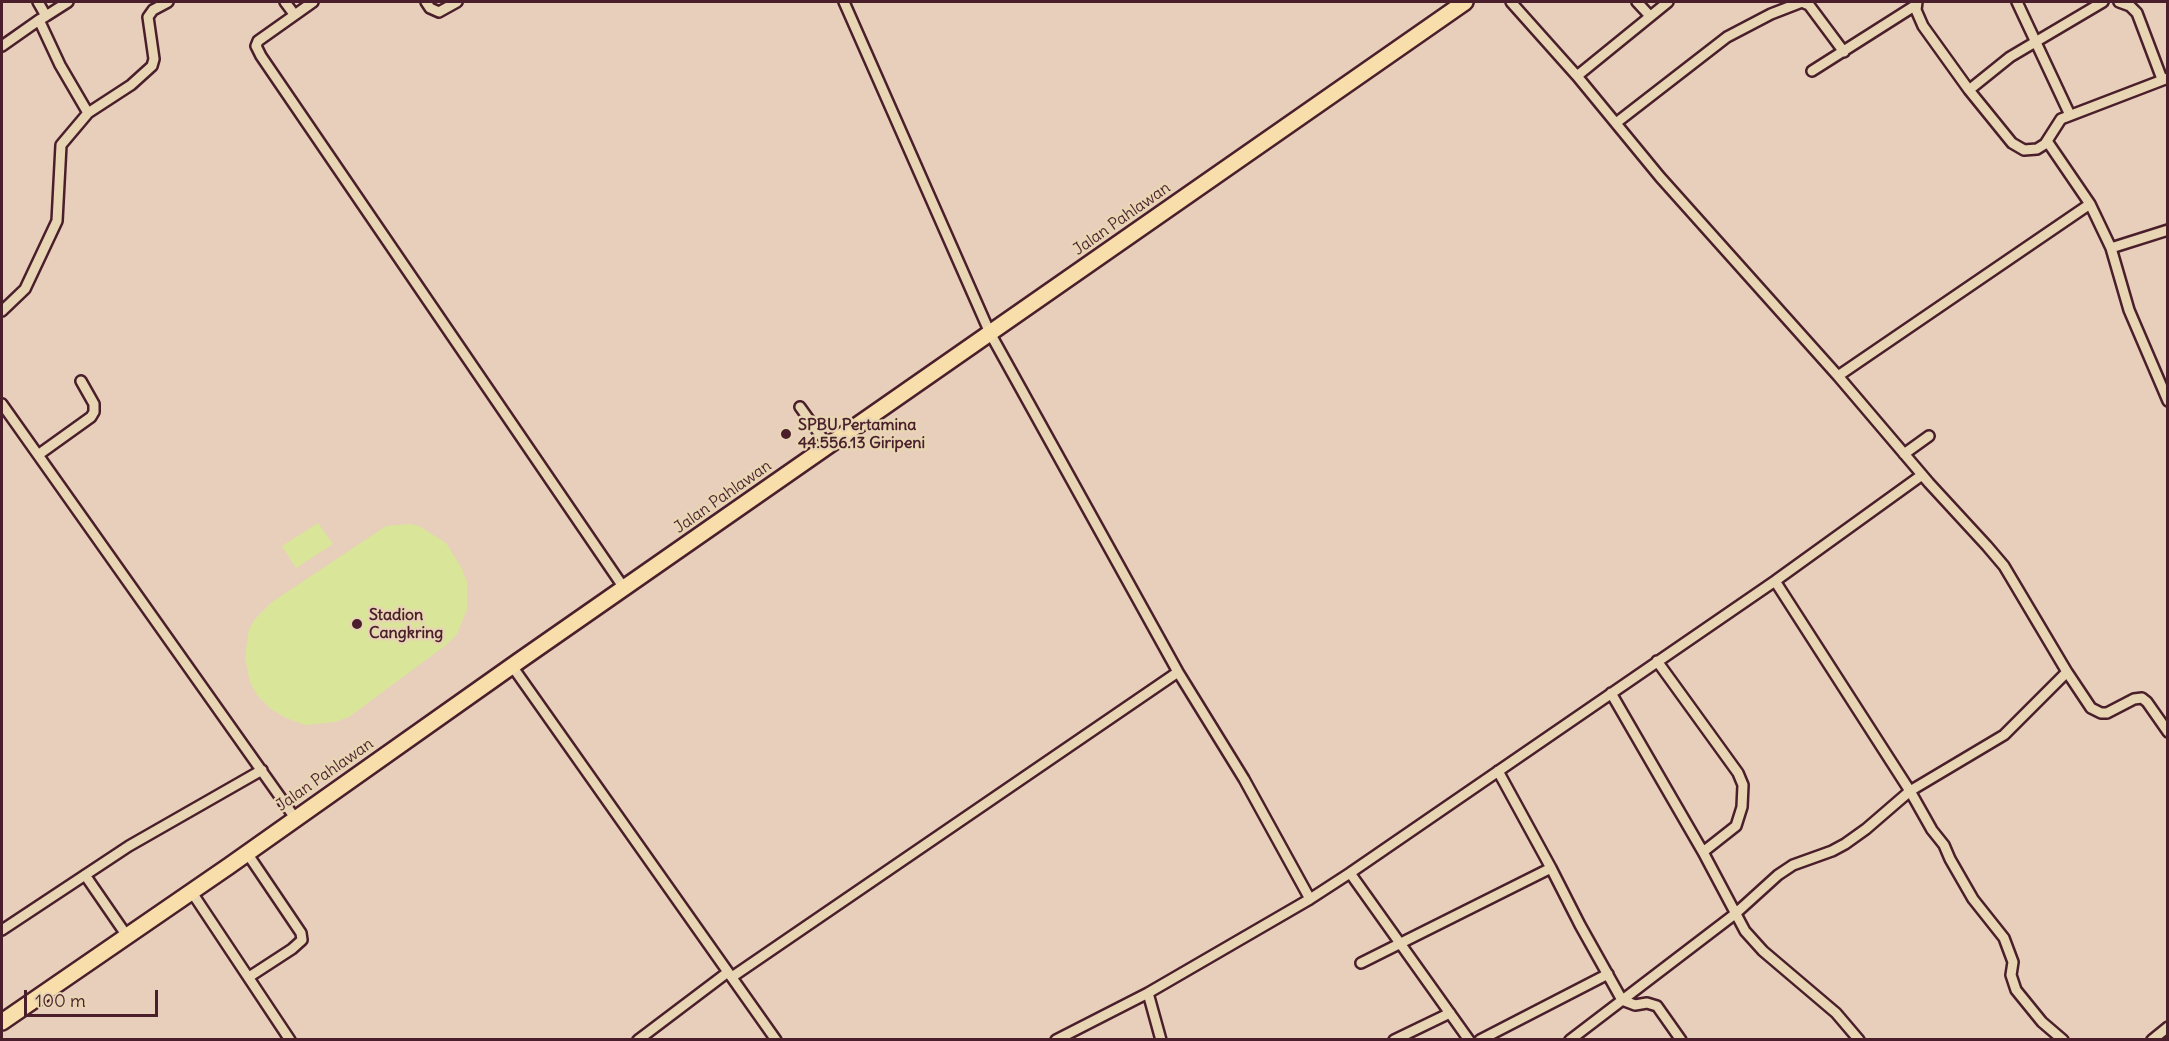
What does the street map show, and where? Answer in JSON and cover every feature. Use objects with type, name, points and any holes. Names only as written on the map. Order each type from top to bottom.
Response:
[{"type":"main road","name":"Jalan Pahlawan","points":[[2,1022],[1466,2]]},
{"type":"street","points":[[38,2],[60,65],[88,112]]},
{"type":"street","points":[[2,46],[68,2]]},
{"type":"street","points":[[2,311],[26,289],[57,221],[61,145],[88,112],[130,85],[152,66],[148,17],[153,10],[168,2]]},
{"type":"street","points":[[285,2],[294,14]]},
{"type":"street","points":[[313,2],[258,41],[256,46],[261,56],[624,588]]},
{"type":"street","points":[[426,2],[430,8],[439,12],[457,2]]},
{"type":"street","points":[[844,2],[990,333],[1178,672],[1244,778],[1310,899]]},
{"type":"street","points":[[1511,2],[1577,76],[1660,177],[2004,566],[2091,708],[2107,713],[2134,699],[2142,698],[2168,732]]},
{"type":"street","points":[[1637,2],[1650,16]]},
{"type":"street","points":[[1577,76],[1668,2]]},
{"type":"street","points":[[1616,123],[1727,37],[1771,14],[1802,2],[1809,5],[1844,52]]},
{"type":"street","points":[[2017,2],[2070,115]]},
{"type":"street","points":[[1969,90],[2010,57],[2103,2]]},
{"type":"street","points":[[1917,3],[1917,14],[1923,26],[1969,90],[2012,143],[2030,151],[2048,141],[2061,119],[2165,78],[2137,13],[2130,6],[2119,2]]},
{"type":"street","points":[[1812,71],[1917,3]]},
{"type":"street","points":[[2048,141],[2090,204],[2111,248],[2129,310],[2168,401]]},
{"type":"street","points":[[1838,376],[2090,204]]},
{"type":"street","points":[[2111,248],[2168,230]]},
{"type":"street","points":[[38,455],[92,417],[94,404],[81,381]]},
{"type":"street","points":[[2,404],[295,818]]},
{"type":"street","points":[[800,407],[828,446]]},
{"type":"street","points":[[1904,454],[1929,436]]},
{"type":"street","points":[[1056,1040],[1148,993],[1310,899],[1350,873],[1774,581],[1922,475]]},
{"type":"street","points":[[1774,581],[1910,791],[1932,830],[1944,845],[1973,899],[2004,938],[2013,962],[2011,975],[2016,990],[2042,1023],[2063,1040]]},
{"type":"street","points":[[1657,661],[1738,774],[1743,785],[1742,807],[1736,826],[1703,852]]},
{"type":"street","points":[[512,666],[776,1040]]},
{"type":"street","points":[[638,1040],[730,974],[1178,672]]},
{"type":"street","points":[[1570,1040],[1735,914],[1778,875],[1793,865],[1845,844],[1910,791],[2004,735],[2067,672]]},
{"type":"street","points":[[1611,693],[1703,852],[1745,931],[1763,951],[1836,1013],[1859,1040]]},
{"type":"street","points":[[2,930],[129,846],[262,770]]},
{"type":"street","points":[[1498,771],[1622,1000],[1635,1005],[1647,1003],[1657,1006],[1681,1040]]},
{"type":"street","points":[[247,853],[301,933],[302,940],[249,977]]},
{"type":"street","points":[[1361,963],[1551,868]]},
{"type":"street","points":[[1350,873],[1469,1040]]},
{"type":"street","points":[[85,874],[127,936]]},
{"type":"street","points":[[191,891],[290,1040]]},
{"type":"street","points":[[1480,1040],[1608,974]]},
{"type":"street","points":[[1148,993],[1161,1040]]},
{"type":"street","points":[[1394,1040],[1450,1013]]},
{"type":"street","points":[[2152,1040],[2168,1027]]},
{"type":"green space","points":[[318,523],[333,544],[296,568],[282,546]]},
{"type":"green space","name":"Stadion Cangkring","points":[[410,524],[419,526],[446,543],[462,569],[467,582],[467,609],[457,634],[446,645],[349,717],[335,722],[305,725],[271,709],[257,695],[250,682],[245,657],[249,629],[255,619],[272,602],[386,526]]},
{"type":"place","name":"SPBU Pertamina 44.556.13 Giripeni","points":[[786,434]]},
{"type":"place","name":"Stadion Cangkring","points":[[357,624]]}]
